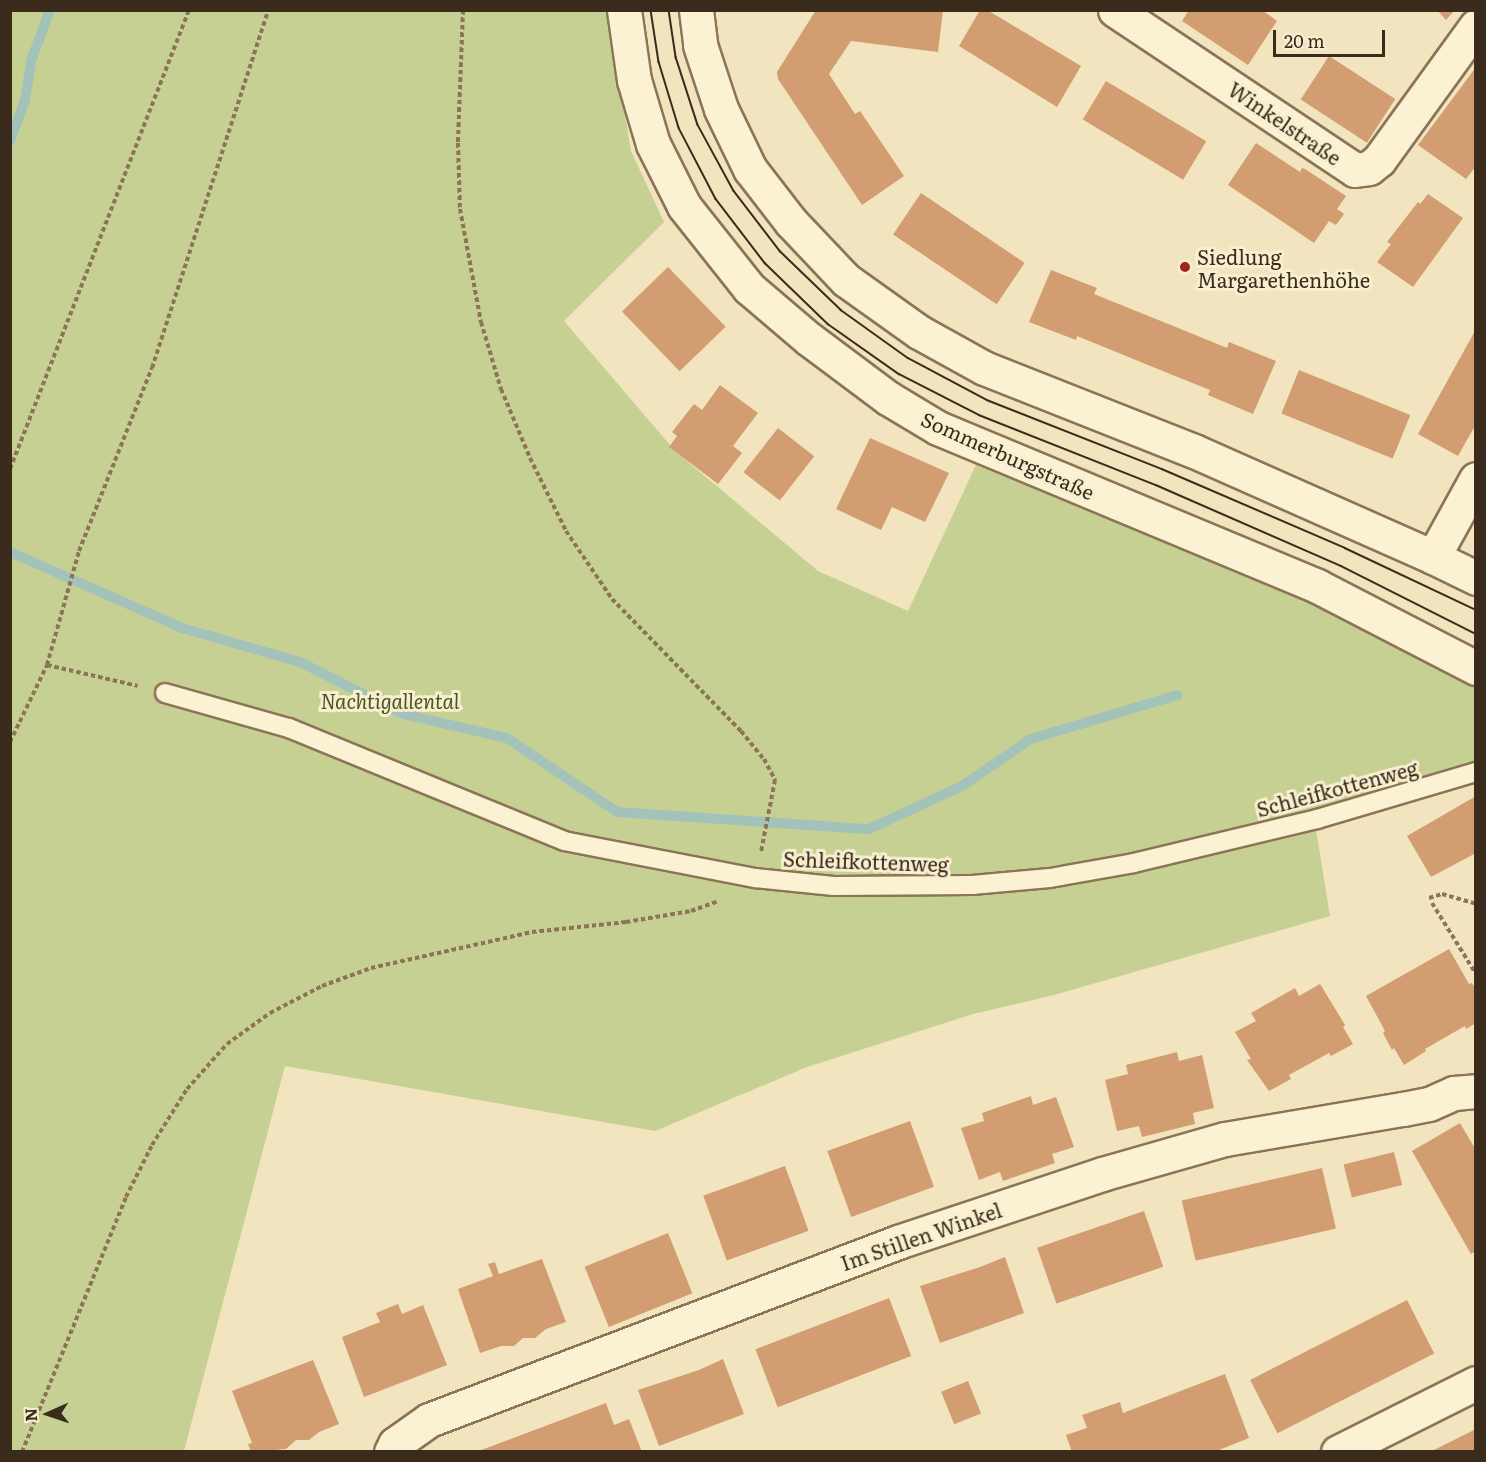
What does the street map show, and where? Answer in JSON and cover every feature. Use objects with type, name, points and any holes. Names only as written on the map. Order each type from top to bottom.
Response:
[{"type":"street","name":"Sommerburgstraße","points":[[624,10],[634,80],[653,144],[684,206],[749,288],[809,339],[888,398],[938,428],[1317,586],[1476,668]]},
{"type":"street","points":[[696,10],[700,45],[721,109],[750,169],[791,222],[846,280],[919,332],[984,368],[1194,451],[1433,556],[1476,578]]},
{"type":"street","name":"Winkelstraße","points":[[1115,10],[1355,170],[1369,168],[1379,160],[1476,26]]},
{"type":"street","points":[[1433,556],[1476,479]]},
{"type":"street","name":"Im Stillen Winkel","points":[[391,1452],[395,1444],[429,1420],[910,1238],[1102,1174],[1225,1140],[1403,1110],[1429,1104],[1454,1093],[1476,1091]]},
{"type":"street","points":[[1338,1452],[1476,1383]]},
{"type":"lane","name":"Schleifkottenweg","points":[[165,693],[289,728],[564,841],[755,878],[834,886],[897,888],[972,885],[1050,878],[1134,863],[1305,822],[1476,772]]},
{"type":"path","points":[[10,469],[189,10]]},
{"type":"path","points":[[10,742],[46,665],[79,551],[152,368],[268,10]]},
{"type":"path","points":[[463,10],[458,143],[460,209],[481,322],[501,389],[530,458],[566,531],[612,599],[741,731],[764,759],[775,780],[759,858]]},
{"type":"path","points":[[46,665],[165,693]]},
{"type":"path","points":[[22,1452],[122,1208],[152,1145],[187,1089],[227,1044],[270,1013],[322,986],[371,968],[532,932],[626,922],[691,911],[729,896],[755,878]]},
{"type":"path","points":[[1476,904],[1442,894],[1431,901],[1476,974]]},
{"type":"green space","name":"Nachtigallental","points":[[10,11],[608,11],[631,151],[664,222],[564,321],[676,452],[818,571],[908,611],[976,465],[1468,669],[1475,675],[1475,767],[1313,811],[1330,916],[1054,995],[973,1014],[807,1067],[655,1131],[285,1066],[184,1451],[11,1451]]},
{"type":"building","points":[[816,10],[943,10],[938,52],[851,41],[829,74],[855,114],[860,111],[904,176],[862,205],[778,79],[777,72]]},
{"type":"building","points":[[980,10],[987,10],[1081,66],[1057,107],[959,46]]},
{"type":"building","points":[[1189,10],[1262,10],[1277,21],[1248,65],[1182,21]]},
{"type":"building","points":[[1437,10],[1455,10],[1446,20]]},
{"type":"building","points":[[1329,56],[1395,99],[1367,143],[1301,100]]},
{"type":"building","points":[[1476,67],[1476,166],[1466,179],[1418,145]]},
{"type":"building","points":[[1106,81],[1206,141],[1183,180],[1083,120]]},
{"type":"building","points":[[1256,143],[1300,172],[1302,168],[1305,169],[1346,196],[1337,209],[1344,214],[1336,225],[1329,221],[1314,243],[1228,185]]},
{"type":"building","points":[[921,193],[1025,263],[997,304],[893,234]]},
{"type":"building","points":[[1428,194],[1463,218],[1413,287],[1377,262],[1391,244],[1387,242],[1418,202],[1420,204]]},
{"type":"building","points":[[668,267],[726,327],[680,371],[622,311]]},
{"type":"building","points":[[1051,270],[1097,288],[1094,294],[1227,348],[1229,342],[1276,361],[1253,414],[1208,395],[1210,390],[1077,336],[1076,340],[1029,322]]},
{"type":"building","points":[[1476,329],[1476,424],[1458,456],[1418,434]]},
{"type":"building","points":[[1299,370],[1410,415],[1393,459],[1281,414]]},
{"type":"building","points":[[720,385],[758,413],[733,446],[742,453],[718,484],[669,447],[677,436],[672,432],[694,404],[702,410]]},
{"type":"building","points":[[778,428],[814,456],[780,500],[744,472]]},
{"type":"building","points":[[870,438],[949,473],[925,522],[892,507],[881,530],[836,509]]},
{"type":"building","points":[[1476,796],[1476,853],[1431,877],[1407,836]]},
{"type":"building","points":[[1449,949],[1469,984],[1472,983],[1476,990],[1476,1023],[1466,1029],[1465,1026],[1425,1049],[1426,1051],[1404,1065],[1394,1048],[1392,1050],[1383,1033],[1385,1031],[1366,996]]},
{"type":"building","points":[[1320,984],[1345,1025],[1343,1027],[1353,1044],[1331,1056],[1329,1053],[1289,1075],[1291,1079],[1269,1091],[1247,1060],[1251,1059],[1235,1032],[1256,1021],[1251,1013],[1295,988],[1299,996]]},
{"type":"building","points":[[1177,1052],[1179,1061],[1202,1055],[1214,1108],[1193,1113],[1195,1124],[1142,1137],[1139,1126],[1117,1131],[1105,1080],[1128,1074],[1126,1065]]},
{"type":"building","points":[[1031,1096],[1033,1105],[1056,1097],[1074,1147],[1052,1154],[1055,1163],[1003,1181],[1000,1172],[979,1180],[961,1128],[984,1121],[982,1113]]},
{"type":"building","points":[[910,1121],[934,1187],[851,1217],[827,1151]]},
{"type":"building","points":[[1460,1123],[1476,1150],[1476,1251],[1471,1254],[1412,1151]]},
{"type":"building","points":[[1394,1152],[1402,1185],[1352,1198],[1344,1165]]},
{"type":"building","points":[[785,1166],[809,1231],[727,1261],[703,1196]]},
{"type":"building","points":[[1322,1168],[1336,1228],[1196,1261],[1182,1200]]},
{"type":"building","points":[[1144,1211],[1163,1267],[1056,1304],[1037,1248]]},
{"type":"building","points":[[668,1233],[692,1293],[609,1327],[585,1267]]},
{"type":"building","points":[[1005,1257],[1024,1313],[940,1343],[920,1286]]},
{"type":"building","points":[[542,1259],[566,1322],[546,1329],[535,1338],[523,1338],[514,1346],[501,1346],[480,1353],[458,1289],[493,1276],[488,1264],[495,1262],[499,1274]]},
{"type":"building","points":[[889,1298],[911,1356],[778,1407],[755,1349]]},
{"type":"building","points":[[1407,1300],[1434,1353],[1277,1433],[1250,1380]]},
{"type":"building","points":[[398,1304],[402,1314],[423,1305],[447,1365],[364,1397],[342,1337],[380,1322],[376,1313]]},
{"type":"building","points":[[723,1359],[744,1414],[659,1446],[638,1390],[699,1370]]},
{"type":"building","points":[[313,1360],[339,1424],[319,1432],[309,1440],[296,1440],[286,1449],[251,1452],[248,1444],[252,1443],[232,1391]]},
{"type":"building","points":[[1225,1374],[1249,1438],[1214,1452],[1072,1452],[1066,1435],[1087,1428],[1082,1415],[1120,1402],[1123,1413]]},
{"type":"building","points":[[968,1381],[981,1413],[954,1424],[941,1392]]},
{"type":"building","points":[[606,1403],[614,1425],[629,1419],[642,1452],[476,1452]]},
{"type":"building","points":[[1476,1429],[1476,1452],[1430,1452]]},
{"type":"waterway","points":[[10,141],[25,100],[31,61],[50,10]]},
{"type":"waterway","points":[[10,552],[182,628],[300,662],[403,714],[507,738],[617,812],[869,829],[962,786],[1031,739],[1178,695]]},
{"type":"tram line","points":[[651,10],[659,62],[679,128],[716,199],[765,263],[828,324],[899,374],[979,415],[1156,485],[1341,566],[1476,634]]},
{"type":"tram line","points":[[669,10],[676,57],[698,125],[734,191],[780,251],[841,310],[908,358],[987,400],[1162,469],[1345,548],[1476,610]]},
{"type":"place","name":"Siedlung Margarethenhöhe","points":[[1185,267]]}]
